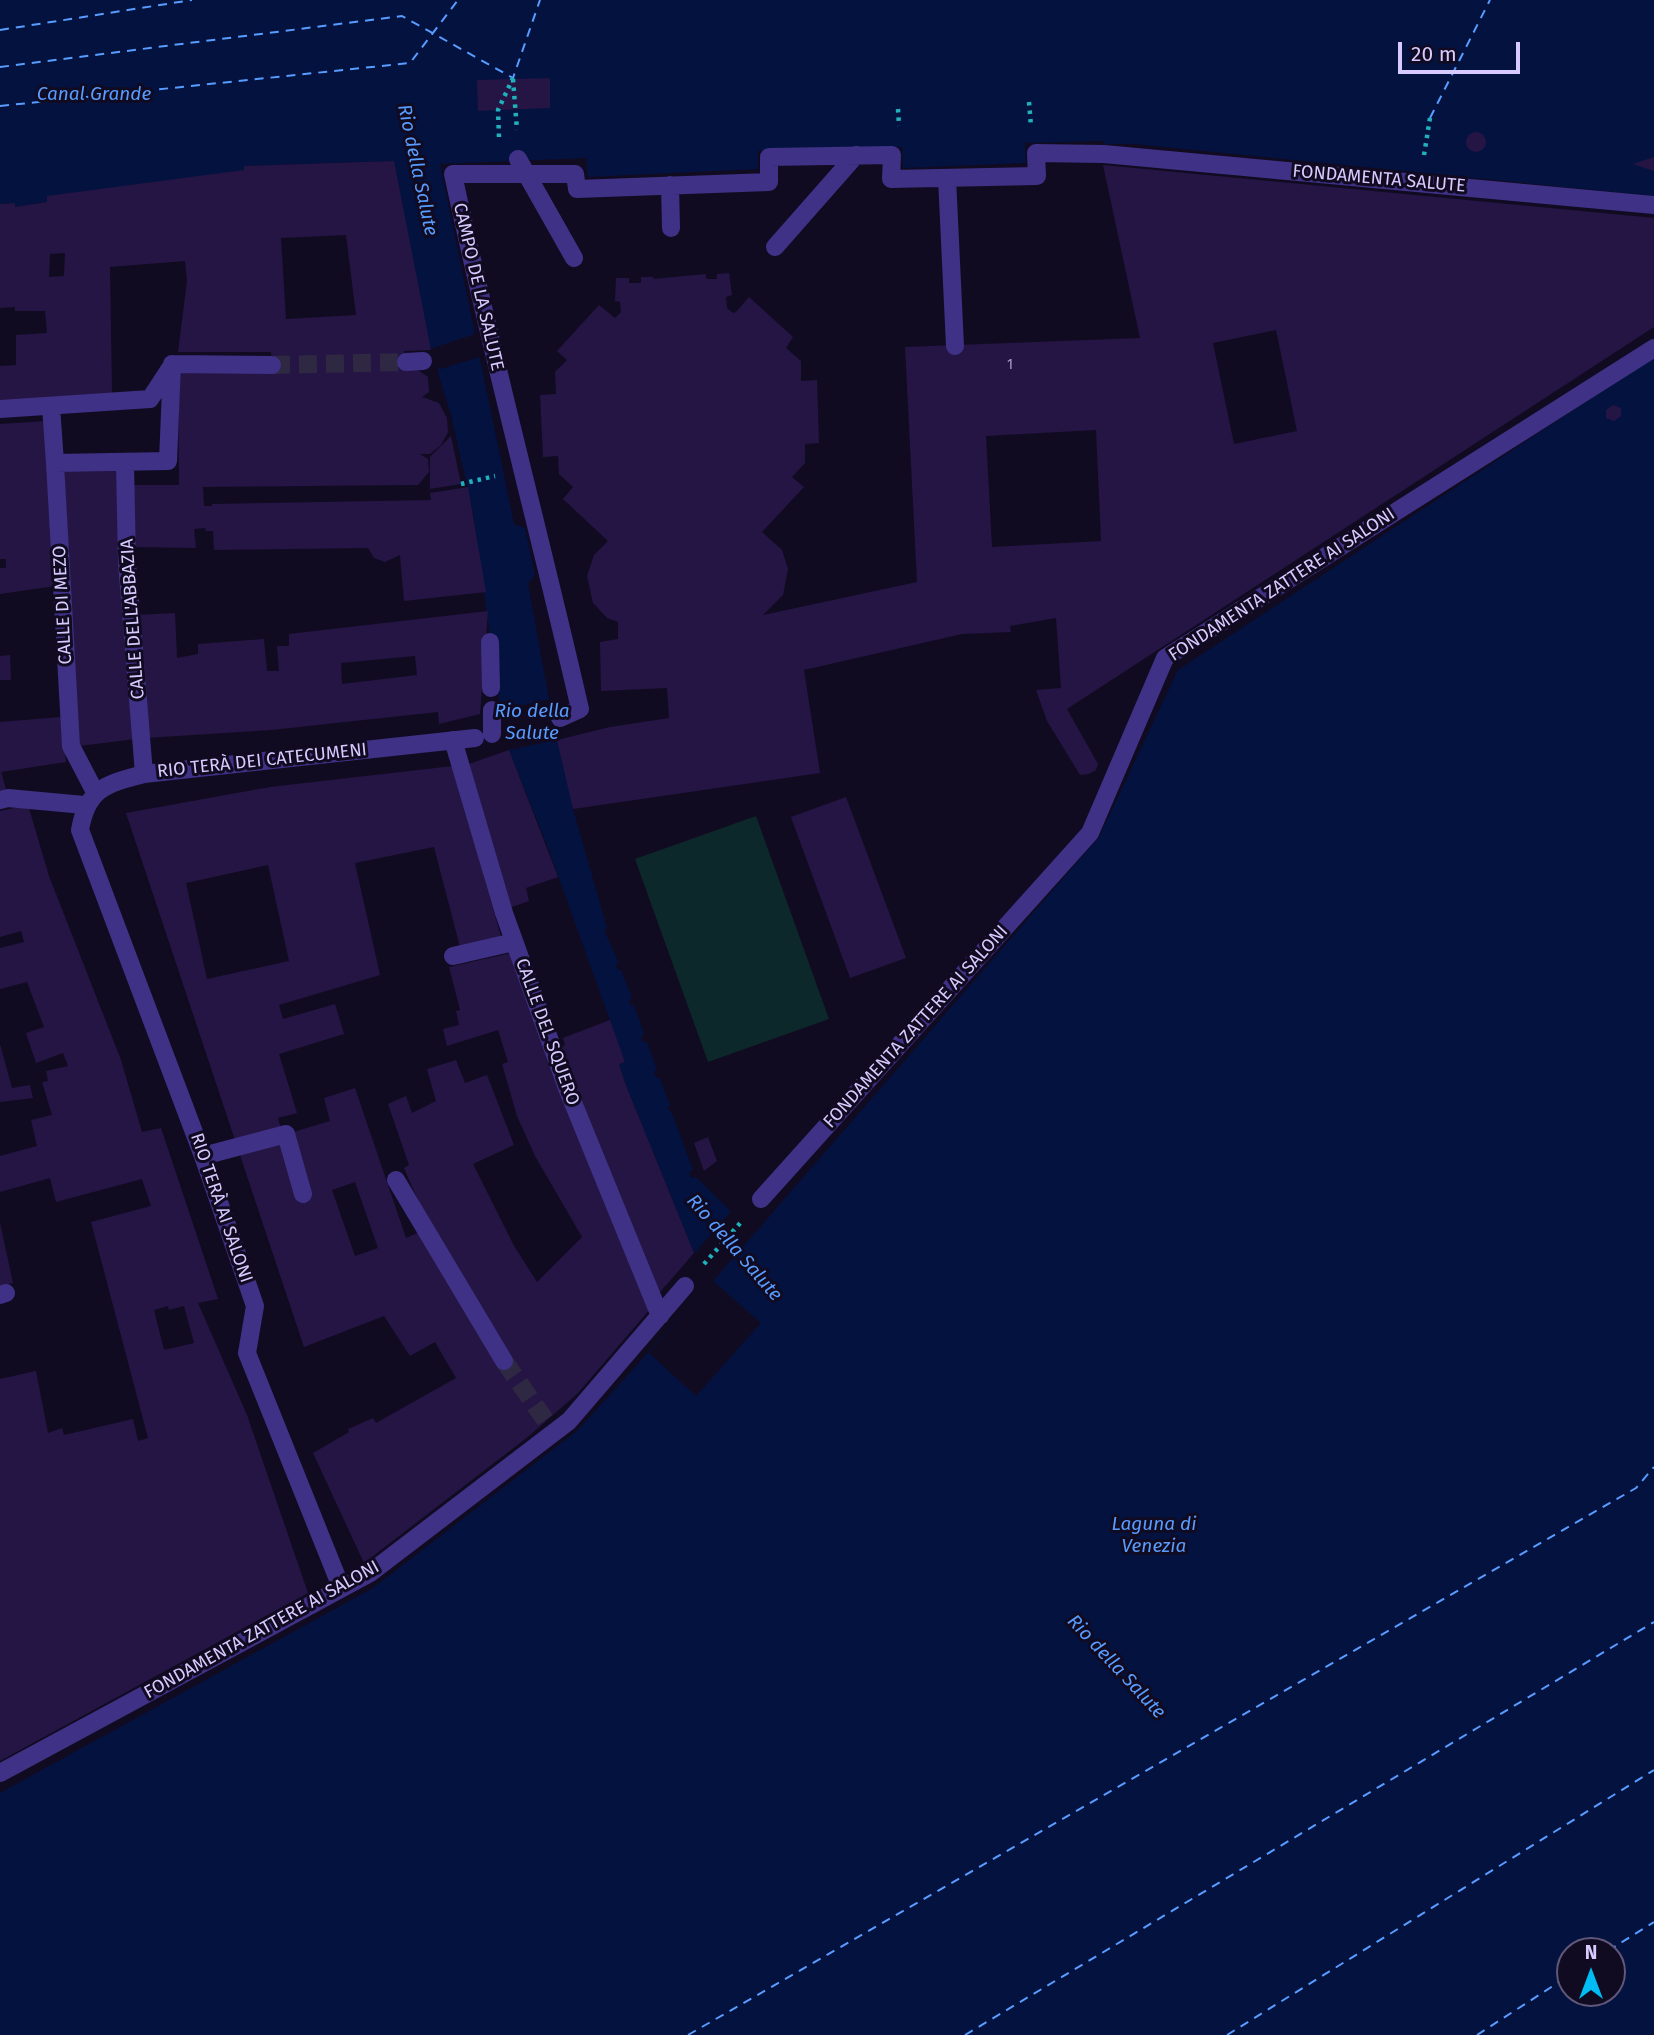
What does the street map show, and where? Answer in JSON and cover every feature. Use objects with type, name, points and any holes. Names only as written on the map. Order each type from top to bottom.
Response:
[{"type":"street","name":"CAMPO DE LA SALUTE","points":[[560,718],[580,709],[511,473],[489,343],[453,174],[522,166],[575,174],[577,189],[769,182],[769,157],[892,155],[891,179],[1037,176],[1036,153],[1104,154]]},
{"type":"street","name":"FONDAMENTA SALUTE","points":[[1104,154],[1654,205]]},
{"type":"street","points":[[775,247],[856,155]]},
{"type":"street","points":[[522,166],[574,258]]},
{"type":"street","points":[[947,178],[955,345]]},
{"type":"street","points":[[670,185],[671,228]]},
{"type":"street","name":"FONDAMENTA ZATTERE AI SALONI","points":[[761,1199],[1090,833],[1165,659],[1654,348]]},
{"type":"street","points":[[172,364],[272,365]]},
{"type":"street","points":[[0,409],[150,399],[172,364]]},
{"type":"street","points":[[55,463],[169,461],[172,364]]},
{"type":"street","name":"CALLE DI MEZO","points":[[51,406],[71,746],[90,799]]},
{"type":"street","name":"CALLE DELL'ABBAZIA","points":[[125,463],[127,563],[144,774]]},
{"type":"street","points":[[490,642],[491,688]]},
{"type":"street","name":"RIO TERÀ DEI CATECUMENI","points":[[90,799],[144,774],[484,736],[492,710]]},
{"type":"street","name":"CALLE DEL SQUERO","points":[[453,740],[514,942],[567,1088],[660,1316]]},
{"type":"street","points":[[4,799],[90,799]]},
{"type":"street","name":"RIO TERÀ AI SALONI","points":[[90,799],[80,830],[204,1156],[255,1306],[247,1353],[341,1587]]},
{"type":"street","points":[[453,956],[514,942]]},
{"type":"street","points":[[204,1156],[286,1134],[303,1194]]},
{"type":"street","points":[[396,1180],[503,1362]]},
{"type":"street","name":"FONDAMENTA ZATTERE AI SALONI","points":[[0,1773],[370,1573],[550,1427],[569,1421],[685,1286]]},
{"type":"path","points":[[499,148],[498,110],[513,78],[522,166]]},
{"type":"path","points":[[1419,183],[1430,118]]},
{"type":"path","points":[[461,484],[511,473]]},
{"type":"path","points":[[705,1263],[740,1223]]},
{"type":"green space","points":[[756,816],[829,1019],[708,1062],[635,859]]},
{"type":"water","name":"Laguna di Venezia","points":[[0,0],[1654,0],[1654,196],[1134,144],[1104,144],[1104,141],[1025,143],[1026,163],[903,168],[902,147],[758,151],[758,169],[588,177],[586,158],[440,164],[514,524],[525,528],[535,575],[528,584],[549,699],[555,698],[573,809],[607,928],[604,930],[619,963],[616,964],[618,970],[621,970],[632,998],[629,1000],[631,1006],[634,1005],[644,1034],[641,1036],[643,1042],[647,1042],[657,1070],[654,1072],[656,1078],[660,1078],[670,1106],[667,1108],[672,1113],[693,1170],[689,1172],[691,1178],[696,1177],[754,1234],[1099,837],[1178,670],[1654,357],[1654,2035],[0,2035],[0,1793],[373,1588],[578,1430],[714,1280],[694,1253],[625,1083],[619,1064],[625,1062],[547,845],[509,750],[500,707],[473,512],[451,415],[424,326],[394,161],[244,166],[244,170],[15,207],[14,203],[0,204]]},
{"type":"pier","points":[[479,329],[485,362],[483,356],[441,369],[438,367],[438,371],[434,372],[427,350],[478,333]]},
{"type":"pier","points":[[555,698],[564,738],[505,751],[497,711]]},
{"type":"pier","points":[[733,1209],[754,1229],[772,1209],[774,1211],[713,1281],[761,1323],[696,1396],[649,1353],[697,1299],[695,1296],[710,1280],[692,1256]]},
{"type":"building","points":[[550,78],[550,108],[478,111],[477,80]]},
{"type":"building","points":[[1476,132],[1483,135],[1486,142],[1483,149],[1476,152],[1469,149],[1466,142],[1469,135]]},
{"type":"building","points":[[1654,157],[1654,171],[1633,164]]},
{"type":"building","points":[[394,161],[431,350],[404,351],[406,362],[428,377],[429,392],[422,397],[439,403],[447,418],[448,432],[441,445],[430,454],[420,454],[428,459],[429,472],[418,485],[203,487],[204,506],[431,500],[430,493],[468,487],[486,592],[404,601],[400,555],[385,562],[374,558],[368,548],[214,550],[213,531],[206,531],[205,528],[194,529],[196,548],[132,547],[131,485],[179,485],[178,371],[272,370],[271,352],[178,352],[187,281],[185,261],[110,267],[112,394],[0,403],[0,366],[16,365],[16,335],[47,333],[45,311],[0,308],[0,204],[15,203],[15,207],[47,202],[47,196],[244,170],[244,166]],"holes":[[[346,235],[356,315],[286,319],[281,238]],[[65,253],[64,276],[49,277],[50,254]]]},
{"type":"building","points":[[1103,165],[1654,218],[1654,327],[1067,709],[1098,764],[1096,770],[1089,774],[1080,775],[1047,721],[1036,690],[1061,688],[1056,618],[1010,626],[1011,632],[962,634],[804,670],[820,773],[573,809],[557,740],[610,727],[669,718],[667,688],[601,691],[600,642],[618,639],[618,622],[607,618],[593,603],[587,576],[594,555],[608,541],[563,499],[573,487],[559,474],[558,456],[543,457],[540,395],[556,394],[555,372],[567,360],[557,351],[599,305],[615,318],[621,312],[620,302],[615,301],[616,278],[629,278],[629,283],[641,283],[641,277],[654,277],[653,279],[706,274],[706,279],[717,279],[717,274],[729,273],[732,295],[726,297],[727,308],[733,313],[736,312],[749,297],[793,337],[786,348],[801,361],[801,381],[817,380],[819,443],[805,444],[805,463],[792,477],[804,487],[762,532],[782,550],[788,569],[783,595],[763,615],[917,582],[905,347],[1140,338]],"holes":[[[1276,330],[1297,431],[1234,444],[1213,343]],[[1096,430],[1101,541],[992,547],[986,436]]]},
{"type":"building","points":[[1613,405],[1621,408],[1621,416],[1614,421],[1606,418],[1606,410]]},
{"type":"building","points":[[47,421],[55,586],[0,594],[0,568],[6,568],[6,559],[0,559],[0,424]]},
{"type":"building","points":[[451,436],[461,484],[430,489],[430,457]]},
{"type":"building","points":[[117,467],[136,739],[79,746],[71,642],[64,468]]},
{"type":"building","points":[[488,611],[480,714],[439,724],[438,712],[271,730],[146,738],[136,615],[175,613],[177,658],[198,654],[198,644],[264,639],[267,671],[279,671],[277,646],[289,646],[289,634]],"holes":[[[415,656],[417,675],[342,684],[341,663]]]},
{"type":"building","points":[[10,655],[11,680],[0,680],[0,656]]},
{"type":"building","points":[[61,717],[66,762],[1,772],[6,789],[0,791],[0,722]]},
{"type":"building","points":[[509,750],[558,877],[526,888],[529,901],[509,908],[463,766]]},
{"type":"building","points":[[453,766],[501,937],[460,947],[434,847],[355,863],[380,975],[279,1005],[283,1019],[335,1004],[344,1034],[279,1054],[297,1113],[278,1118],[301,1200],[290,1133],[330,1121],[324,1098],[355,1088],[406,1238],[422,1231],[432,1233],[404,1168],[409,1165],[388,1104],[406,1096],[412,1113],[436,1101],[427,1069],[456,1060],[465,1083],[487,1075],[514,1145],[473,1164],[514,1246],[537,1282],[582,1237],[535,1156],[517,1116],[502,1064],[508,1062],[498,1030],[447,1046],[443,1029],[459,1025],[456,1011],[460,1010],[449,967],[511,953],[651,1308],[578,1393],[529,1436],[364,1563],[313,1453],[349,1432],[348,1429],[373,1418],[376,1423],[456,1378],[435,1342],[410,1356],[384,1316],[304,1347],[126,813],[270,787]],"holes":[[[268,865],[289,961],[207,979],[186,883]],[[355,1182],[378,1248],[355,1256],[332,1190]]]},
{"type":"building","points":[[846,797],[906,958],[850,978],[791,817]]},
{"type":"building","points":[[28,805],[49,876],[121,1060],[142,1132],[161,1128],[218,1299],[198,1303],[247,1415],[308,1593],[0,1761],[0,1379],[36,1371],[48,1433],[62,1428],[64,1435],[133,1419],[138,1441],[148,1438],[91,1222],[151,1206],[142,1179],[56,1202],[50,1178],[0,1192],[0,1156],[37,1146],[31,1120],[52,1115],[42,1082],[48,1081],[46,1071],[68,1066],[63,1053],[36,1063],[26,1033],[44,1027],[27,982],[0,989],[0,948],[24,942],[21,931],[0,937],[0,811]],"holes":[[[168,1306],[169,1310],[184,1306],[194,1343],[164,1350],[154,1310]]]},
{"type":"building","points":[[610,1020],[625,1062],[619,1064],[625,1083],[694,1253],[655,1298],[559,1048],[565,1045],[563,1038]]},
{"type":"building","points":[[0,1044],[12,1088],[30,1085],[33,1098],[0,1102]]},
{"type":"building","points":[[708,1137],[717,1161],[704,1171],[694,1143]]},
{"type":"building","points":[[0,1223],[13,1283],[0,1286]]},
{"type":"ferry route","points":[[0,30],[192,0]]},
{"type":"ferry route","points":[[0,106],[410,63],[458,0]]},
{"type":"ferry route","points":[[0,67],[402,16],[513,78],[540,0]]},
{"type":"ferry route","points":[[1430,118],[1490,0]]},
{"type":"ferry route","points":[[688,2035],[1636,1488],[1654,1467]]},
{"type":"ferry route","points":[[965,2035],[1654,1622]]},
{"type":"ferry route","points":[[1227,2035],[1654,1770]]},
{"type":"ferry route","points":[[1626,1940],[1654,1922]]},
{"type":"ferry route","points":[[1477,2035],[1556,1984]]},
{"type":"tunnel","points":[[272,365],[406,362]]},
{"type":"tunnel","points":[[504,1361],[546,1421]]},
{"type":"water label","name":"Canal Grande","points":[[94,95]]},
{"type":"water label","name":"Rio della Salute","points":[[417,170]]},
{"type":"water label","name":"Rio della Salute","points":[[532,723]]},
{"type":"water label","name":"Rio della Salute","points":[[734,1248]]},
{"type":"water label","name":"Rio della Salute","points":[[1116,1667]]}]
